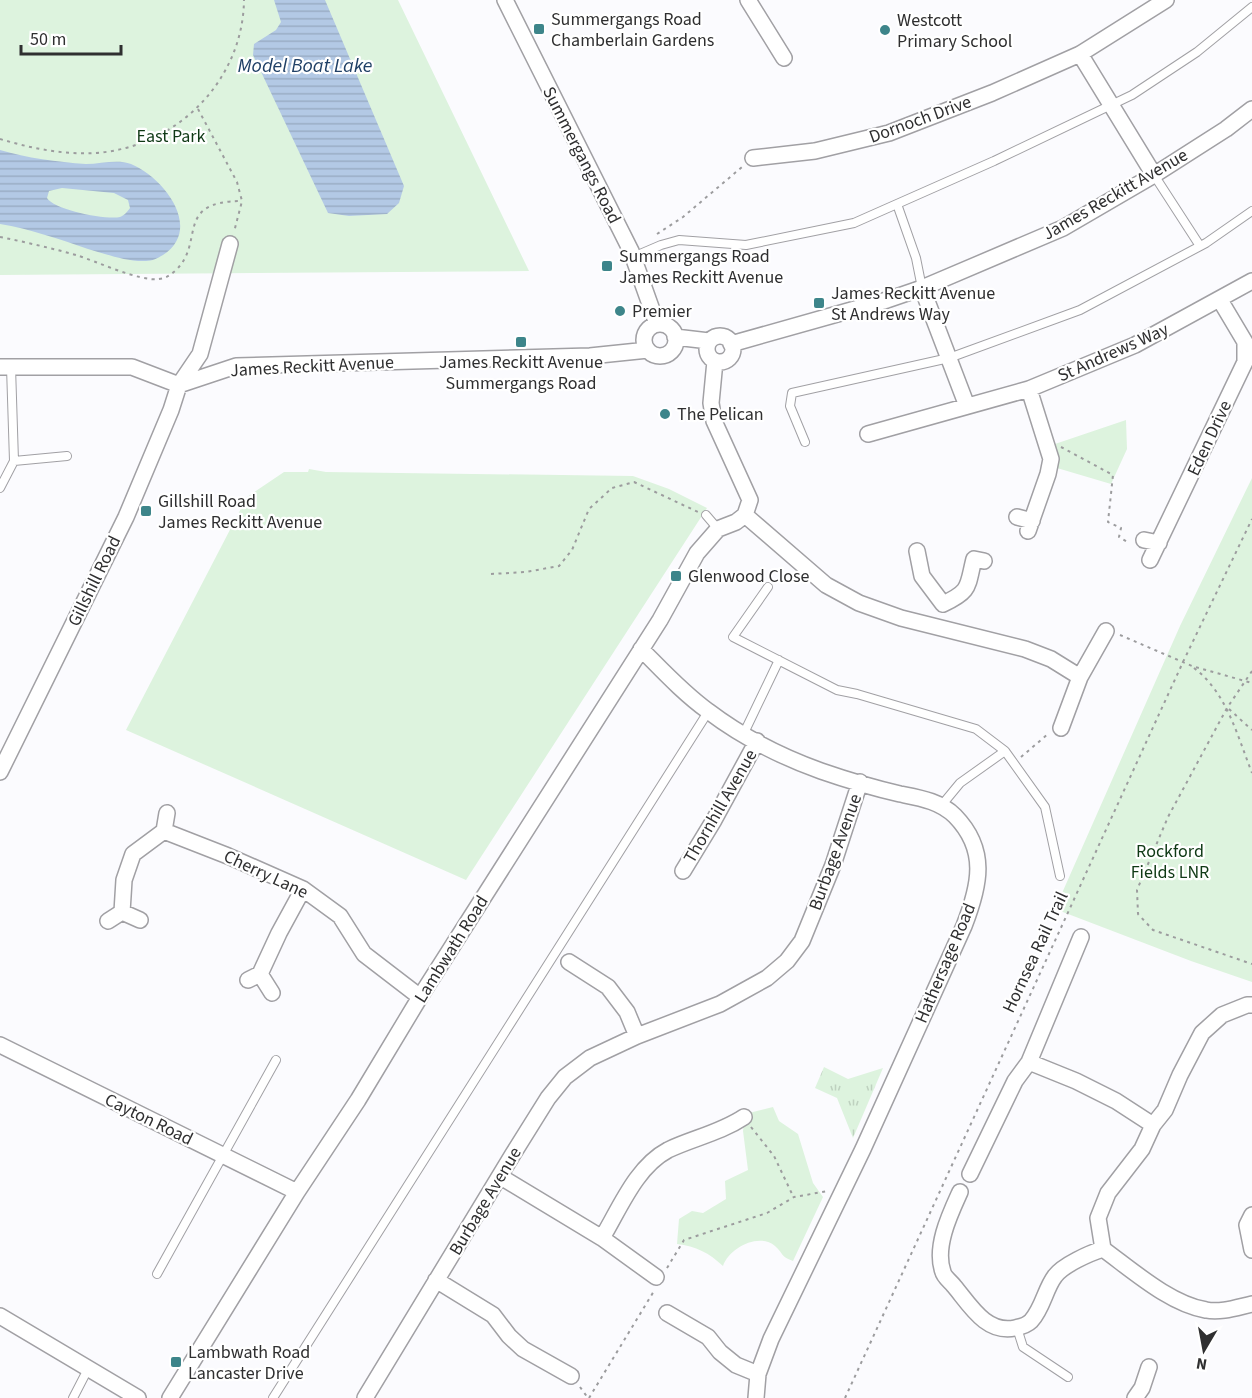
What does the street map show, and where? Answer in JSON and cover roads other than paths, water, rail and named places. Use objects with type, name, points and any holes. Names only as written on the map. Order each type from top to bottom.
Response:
[{"type":"street","name":"Summergangs Road","points":[[505,0],[633,257],[656,318]]},
{"type":"street","points":[[748,0],[784,58]]},
{"type":"street","name":"Dornoch Drive","points":[[753,158],[815,151],[889,133],[992,93],[1080,54],[1166,0]]},
{"type":"street","points":[[1080,54],[1154,175]]},
{"type":"street","name":"James Reckitt Avenue","points":[[675,342],[708,345],[713,338],[722,336],[731,344],[888,300],[922,288],[1063,228],[1154,175],[1226,129],[1252,109]]},
{"type":"street","name":"Gillshill Road","points":[[0,772],[126,517],[171,410],[179,385],[200,354],[230,244]]},
{"type":"street","name":"St Andrews Way","points":[[868,434],[1029,389],[1134,345],[1252,281]]},
{"type":"street","points":[[922,288],[967,406]]},
{"type":"street","name":"Eden Drive","points":[[1150,560],[1151,542],[1245,362],[1245,342],[1220,300]]},
{"type":"street","points":[[648,350],[645,345],[645,335],[656,318]]},
{"type":"street","name":"James Reckitt Avenue","points":[[656,318],[670,328],[675,342]]},
{"type":"street","name":"James Reckitt Avenue","points":[[179,385],[236,366],[590,356],[648,350],[662,356],[667,354],[675,342]]},
{"type":"street","points":[[708,345],[709,356],[715,361],[724,362],[731,356],[731,344]]},
{"type":"street","points":[[715,361],[711,403],[714,421],[750,500],[745,515],[826,585],[860,603],[936,627],[1025,649],[1051,659],[1080,677]]},
{"type":"street","points":[[6,367],[132,366],[179,385]]},
{"type":"street","points":[[1017,517],[1030,526],[1051,459],[1029,389]]},
{"type":"street","name":"Lambwath Road","points":[[170,1398],[297,1192],[358,1100],[420,997],[660,620],[697,553],[718,529],[736,522],[745,515]]},
{"type":"street","points":[[916,551],[922,576],[943,604]]},
{"type":"street","points":[[936,627],[943,604],[960,596],[966,589],[974,559],[984,561]]},
{"type":"street","points":[[1061,728],[1080,677],[1106,631]]},
{"type":"street","name":"Hathersage Road","points":[[640,649],[708,712],[757,741],[796,761],[860,782],[922,797],[941,806],[953,815],[967,831],[979,866],[972,905],[863,1149],[780,1320],[758,1374],[756,1398]]},
{"type":"street","name":"Thornhill Avenue","points":[[682,871],[714,820],[757,741]]},
{"type":"street","name":"Burbage Avenue","points":[[365,1398],[548,1098],[565,1077],[590,1058],[637,1036],[720,1004],[766,978],[787,961],[802,941],[833,865],[860,782]]},
{"type":"street","points":[[122,912],[124,880],[133,854],[164,831],[167,813]]},
{"type":"street","name":"Cherry Lane","points":[[164,831],[303,889],[340,916],[364,954],[420,997]]},
{"type":"street","points":[[272,993],[254,977],[303,889]]},
{"type":"street","points":[[122,912],[140,921]]},
{"type":"street","points":[[108,921],[122,912]]},
{"type":"street","points":[[970,1174],[1015,1081],[1029,1062],[1081,937]]},
{"type":"street","points":[[569,962],[608,987],[627,1012],[637,1036]]},
{"type":"street","points":[[1252,1005],[1222,1015],[1202,1033],[1165,1110],[1153,1125],[1142,1149],[1108,1193],[1098,1218],[1102,1249],[1175,1299],[1206,1310],[1224,1310],[1252,1304]]},
{"type":"street","name":"Cayton Road","points":[[0,1045],[297,1192]]},
{"type":"street","points":[[1029,1062],[1077,1081],[1116,1101],[1153,1125]]},
{"type":"street","points":[[602,1238],[638,1177],[652,1161],[668,1150],[733,1133],[744,1117]]},
{"type":"street","points":[[501,1177],[602,1238],[660,1278]]},
{"type":"street","points":[[960,1192],[943,1238],[937,1274],[979,1318],[992,1325],[1007,1329],[1017,1328],[1030,1322],[1056,1274],[1087,1254],[1102,1249]]},
{"type":"street","points":[[1252,1215],[1247,1225],[1252,1250]]},
{"type":"street","points":[[436,1280],[493,1315],[509,1336],[523,1349],[571,1376]]},
{"type":"street","points":[[667,1313],[708,1337],[720,1352],[736,1365],[758,1374]]},
{"type":"street","points":[[0,1316],[138,1398]]},
{"type":"street","points":[[1135,1398],[1142,1388],[1149,1367]]},
{"type":"lane","points":[[633,257],[661,244],[679,240],[746,245],[854,223],[994,161],[1132,95],[1197,52],[1252,7]]},
{"type":"lane","points":[[1154,175],[1200,246]]},
{"type":"lane","points":[[897,204],[916,258],[922,288]]},
{"type":"lane","points":[[805,442],[790,406],[792,393],[949,358],[1080,310],[1200,246],[1252,211]]},
{"type":"lane","points":[[0,488],[14,461],[6,367]]},
{"type":"lane","points":[[14,461],[67,456]]},
{"type":"lane","points":[[706,515],[718,529]]},
{"type":"lane","points":[[768,587],[733,637],[837,690],[976,729],[1005,751],[1045,807],[1060,876]]},
{"type":"lane","points":[[744,734],[779,660]]},
{"type":"lane","points":[[273,1398],[708,712]]},
{"type":"lane","points":[[941,806],[960,783],[1005,751]]},
{"type":"lane","points":[[158,1274],[276,1060]]},
{"type":"lane","points":[[1017,1328],[1023,1347],[1068,1377]]},
{"type":"lane","points":[[73,1398],[88,1369]]},
{"type":"water","name":"Model Boat Lake","points":[[274,0],[325,0],[404,186],[399,203],[387,214],[349,216],[328,213],[253,55],[254,44],[276,30],[281,22]]},
{"type":"water","points":[[0,150],[64,162],[131,164],[155,180],[166,191],[179,218],[180,231],[175,244],[163,255],[139,261],[0,224]],"holes":[[[62,188],[114,193],[128,200],[130,208],[120,217],[113,218],[69,210],[47,198],[49,191]]]},
{"type":"place","name":"Summergangs Road Chamberlain Gardens","points":[[539,29]]},
{"type":"place","name":"Westcott Primary School","points":[[885,30]]},
{"type":"place","name":"Summergangs Road James Reckitt Avenue","points":[[607,266]]},
{"type":"place","name":"James Reckitt Avenue St Andrews Way","points":[[819,303]]},
{"type":"place","name":"Premier","points":[[620,311]]},
{"type":"place","name":"James Reckitt Avenue Summergangs Road","points":[[521,342]]},
{"type":"place","name":"The Pelican","points":[[665,414]]},
{"type":"place","name":"Gillshill Road James Reckitt Avenue","points":[[146,511]]},
{"type":"place","name":"Glenwood Close","points":[[676,576]]},
{"type":"place","name":"Lambwath Road Lancaster Drive","points":[[176,1362]]},
{"type":"park label","name":"East Park","points":[[171,136]]},
{"type":"park label","name":"Rockford Fields LNR","points":[[1170,861]]}]
